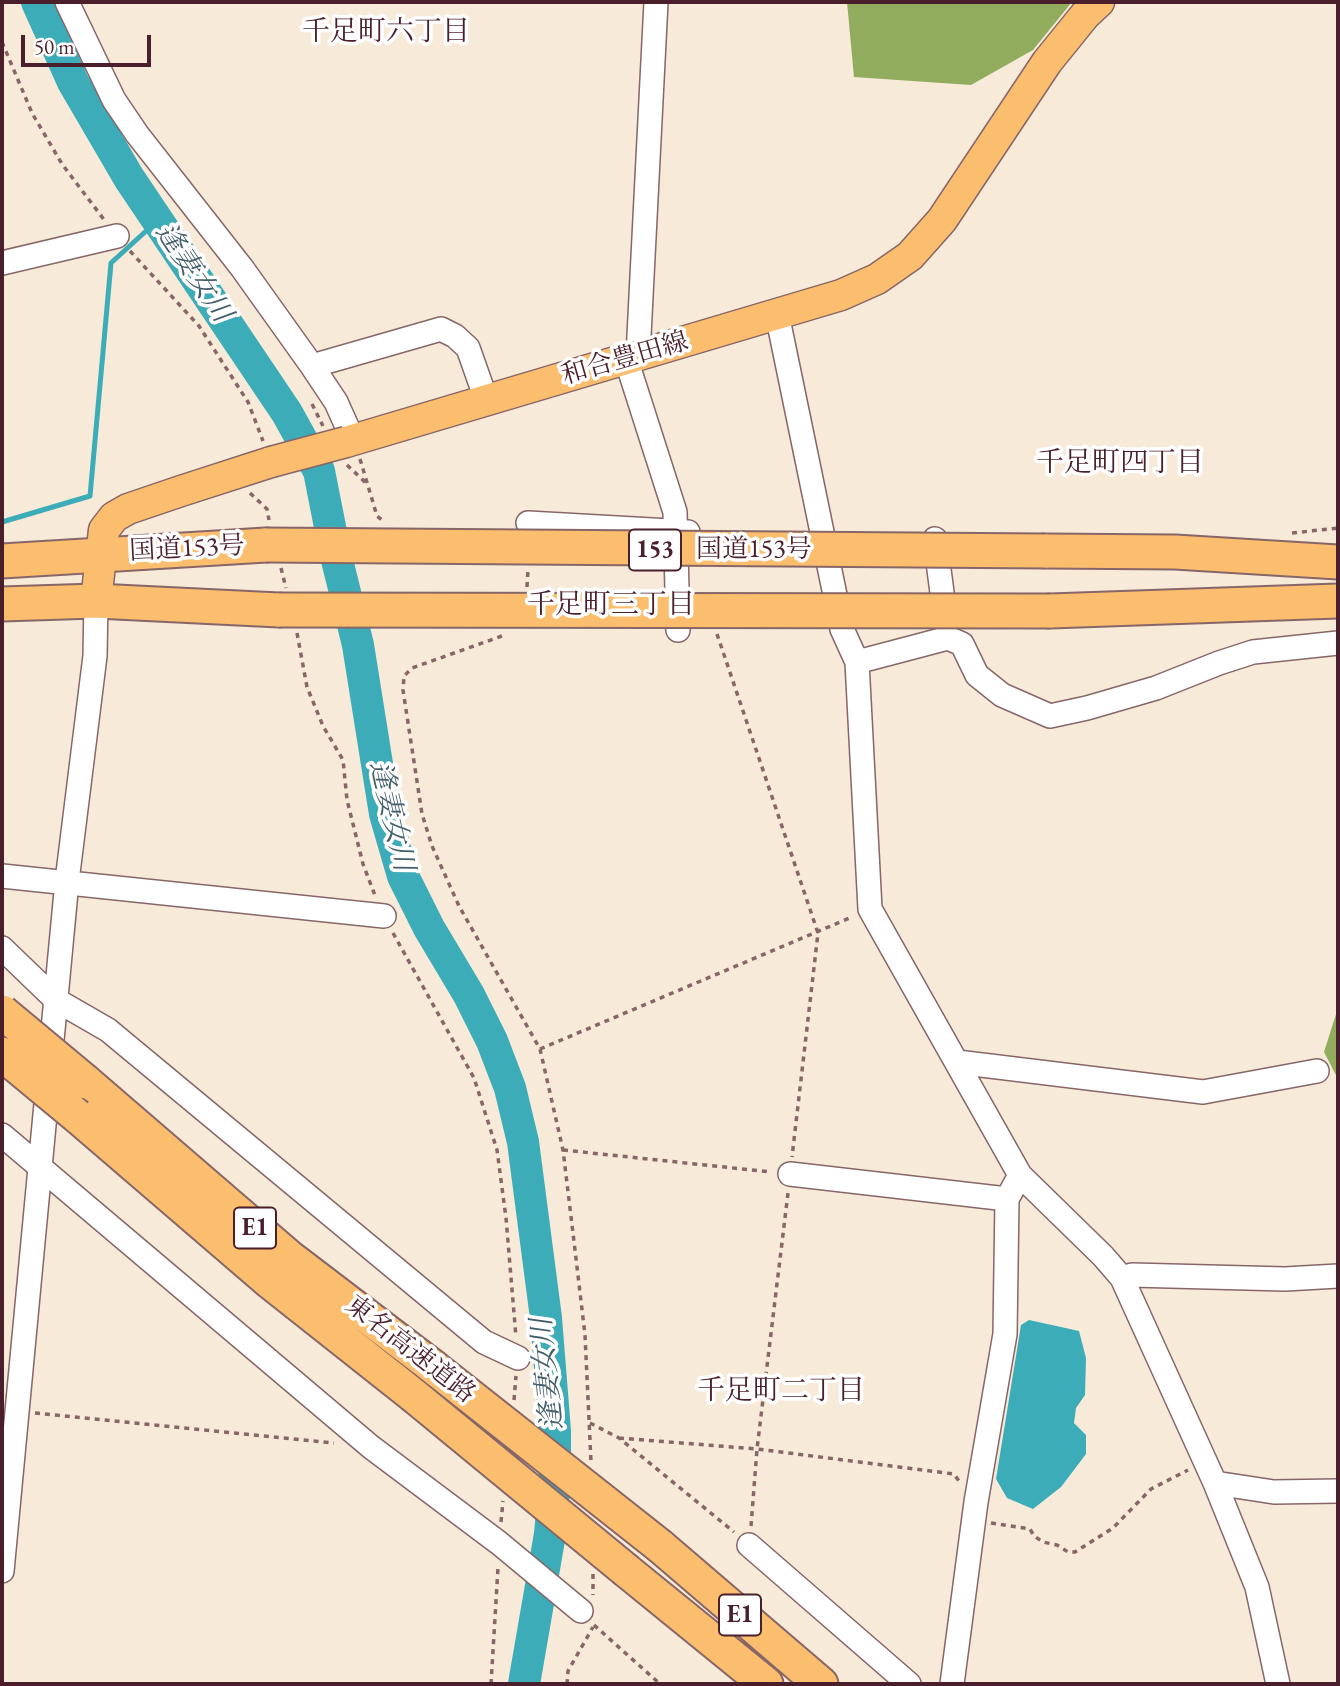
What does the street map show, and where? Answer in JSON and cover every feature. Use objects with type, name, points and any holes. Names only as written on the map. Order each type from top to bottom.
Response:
[{"type":"highway","name":"国道153号","points":[[2,561],[272,544],[1175,552],[1338,562]]},
{"type":"highway","name":"国道153号","points":[[2,604],[96,601],[288,610],[1050,611],[1338,601]]},
{"type":"highway","name":"東名高速道路","points":[[2,1012],[289,1257],[660,1546],[821,1684]]},
{"type":"highway","name":"東名高速道路","points":[[2,1054],[269,1281],[413,1395],[766,1684]]},
{"type":"main road","name":"和合豊田線","points":[[96,601],[104,530],[114,517],[128,509],[271,462],[841,295],[877,279],[911,256],[942,220],[1047,62],[1099,2]]},
{"type":"street","points":[[67,2],[97,67],[137,134],[242,268],[312,366],[336,402],[350,441]]},
{"type":"street","points":[[656,2],[632,357],[675,512],[678,629]]},
{"type":"street","points":[[2,263],[117,236]]},
{"type":"street","points":[[777,314],[842,629],[857,662],[870,909],[1020,1175],[1122,1278],[1211,1473],[1257,1587],[1278,1684]]},
{"type":"street","points":[[312,366],[441,329],[455,336],[468,348],[486,399]]},
{"type":"street","points":[[528,523],[675,532],[935,536],[987,541],[1209,542]]},
{"type":"street","points":[[935,536],[948,638]]},
{"type":"street","points":[[2,1570],[67,881],[95,656],[96,601]]},
{"type":"street","points":[[857,662],[948,638],[962,644],[977,675],[1002,695],[1050,716],[1156,688],[1253,652],[1338,643]]},
{"type":"street","points":[[2,876],[384,916]]},
{"type":"street","points":[[2,948],[56,1000],[108,1030],[484,1342],[518,1358]]},
{"type":"street","points":[[957,1062],[1203,1092],[1317,1071]]},
{"type":"street","points":[[2,1135],[371,1447],[499,1543],[587,1618]]},
{"type":"street","points":[[790,1174],[1007,1199]]},
{"type":"street","points":[[952,1684],[974,1511],[1005,1334],[1007,1199],[1020,1175]]},
{"type":"street","points":[[1122,1278],[1132,1275],[1285,1279],[1338,1276]]},
{"type":"street","points":[[1211,1473],[1274,1492],[1338,1491]]},
{"type":"street","points":[[749,1545],[909,1684]]},
{"type":"path","points":[[2,42],[32,113],[62,164],[117,236]]},
{"type":"path","points":[[135,256],[199,326],[247,402],[271,462]]},
{"type":"path","points":[[350,441],[377,516],[382,521]]},
{"type":"path","points":[[247,490],[267,509],[272,544],[307,687],[323,726],[343,760],[347,800],[363,864],[384,916],[474,1078],[497,1150],[506,1218],[518,1358],[513,1411]]},
{"type":"path","points":[[527,588],[528,562]]},
{"type":"path","points":[[715,629],[818,933],[757,1449],[749,1545]]},
{"type":"path","points":[[502,636],[412,668],[404,676],[403,690],[422,814],[432,846],[459,906],[540,1049],[563,1150],[585,1335],[590,1423],[619,1438],[749,1545]]},
{"type":"path","points":[[540,1049],[870,909]]},
{"type":"path","points":[[563,1150],[790,1174]]},
{"type":"path","points":[[18,1411],[371,1447]]},
{"type":"path","points":[[619,1438],[757,1449],[954,1474],[974,1511],[1030,1529],[1034,1536],[1043,1542],[1057,1545],[1068,1552],[1075,1552],[1113,1528],[1151,1489],[1211,1473]]},
{"type":"path","points":[[491,1684],[499,1543],[505,1490]]},
{"type":"path","points":[[567,1684],[568,1671],[587,1618],[660,1684]]},
{"type":"green space","points":[[847,2],[1072,2],[1033,50],[971,85],[854,77]]},
{"type":"green space","points":[[1338,1008],[1338,1079],[1324,1052]]},
{"type":"water","points":[[1029,1320],[1079,1331],[1086,1358],[1085,1395],[1076,1408],[1074,1423],[1086,1435],[1086,1454],[1061,1487],[1033,1509],[1007,1498],[996,1479],[1021,1325]]},
{"type":"waterway","name":"逢妻女川","points":[[37,2],[73,82],[129,178],[287,413],[319,471],[335,552],[358,645],[385,814],[403,876],[429,928],[469,995],[492,1041],[510,1088],[523,1142],[546,1318],[555,1431],[555,1479],[550,1534],[524,1684]]},
{"type":"waterway","points":[[2,522],[90,496],[111,263],[157,221]]},
{"type":"district","name":"千足町六丁目","points":[[386,32]]},
{"type":"district","name":"千足町四丁目","points":[[1120,463]]},
{"type":"district","name":"千足町三丁目","points":[[611,605]]},
{"type":"district","name":"千足町二丁目","points":[[781,1391]]}]
